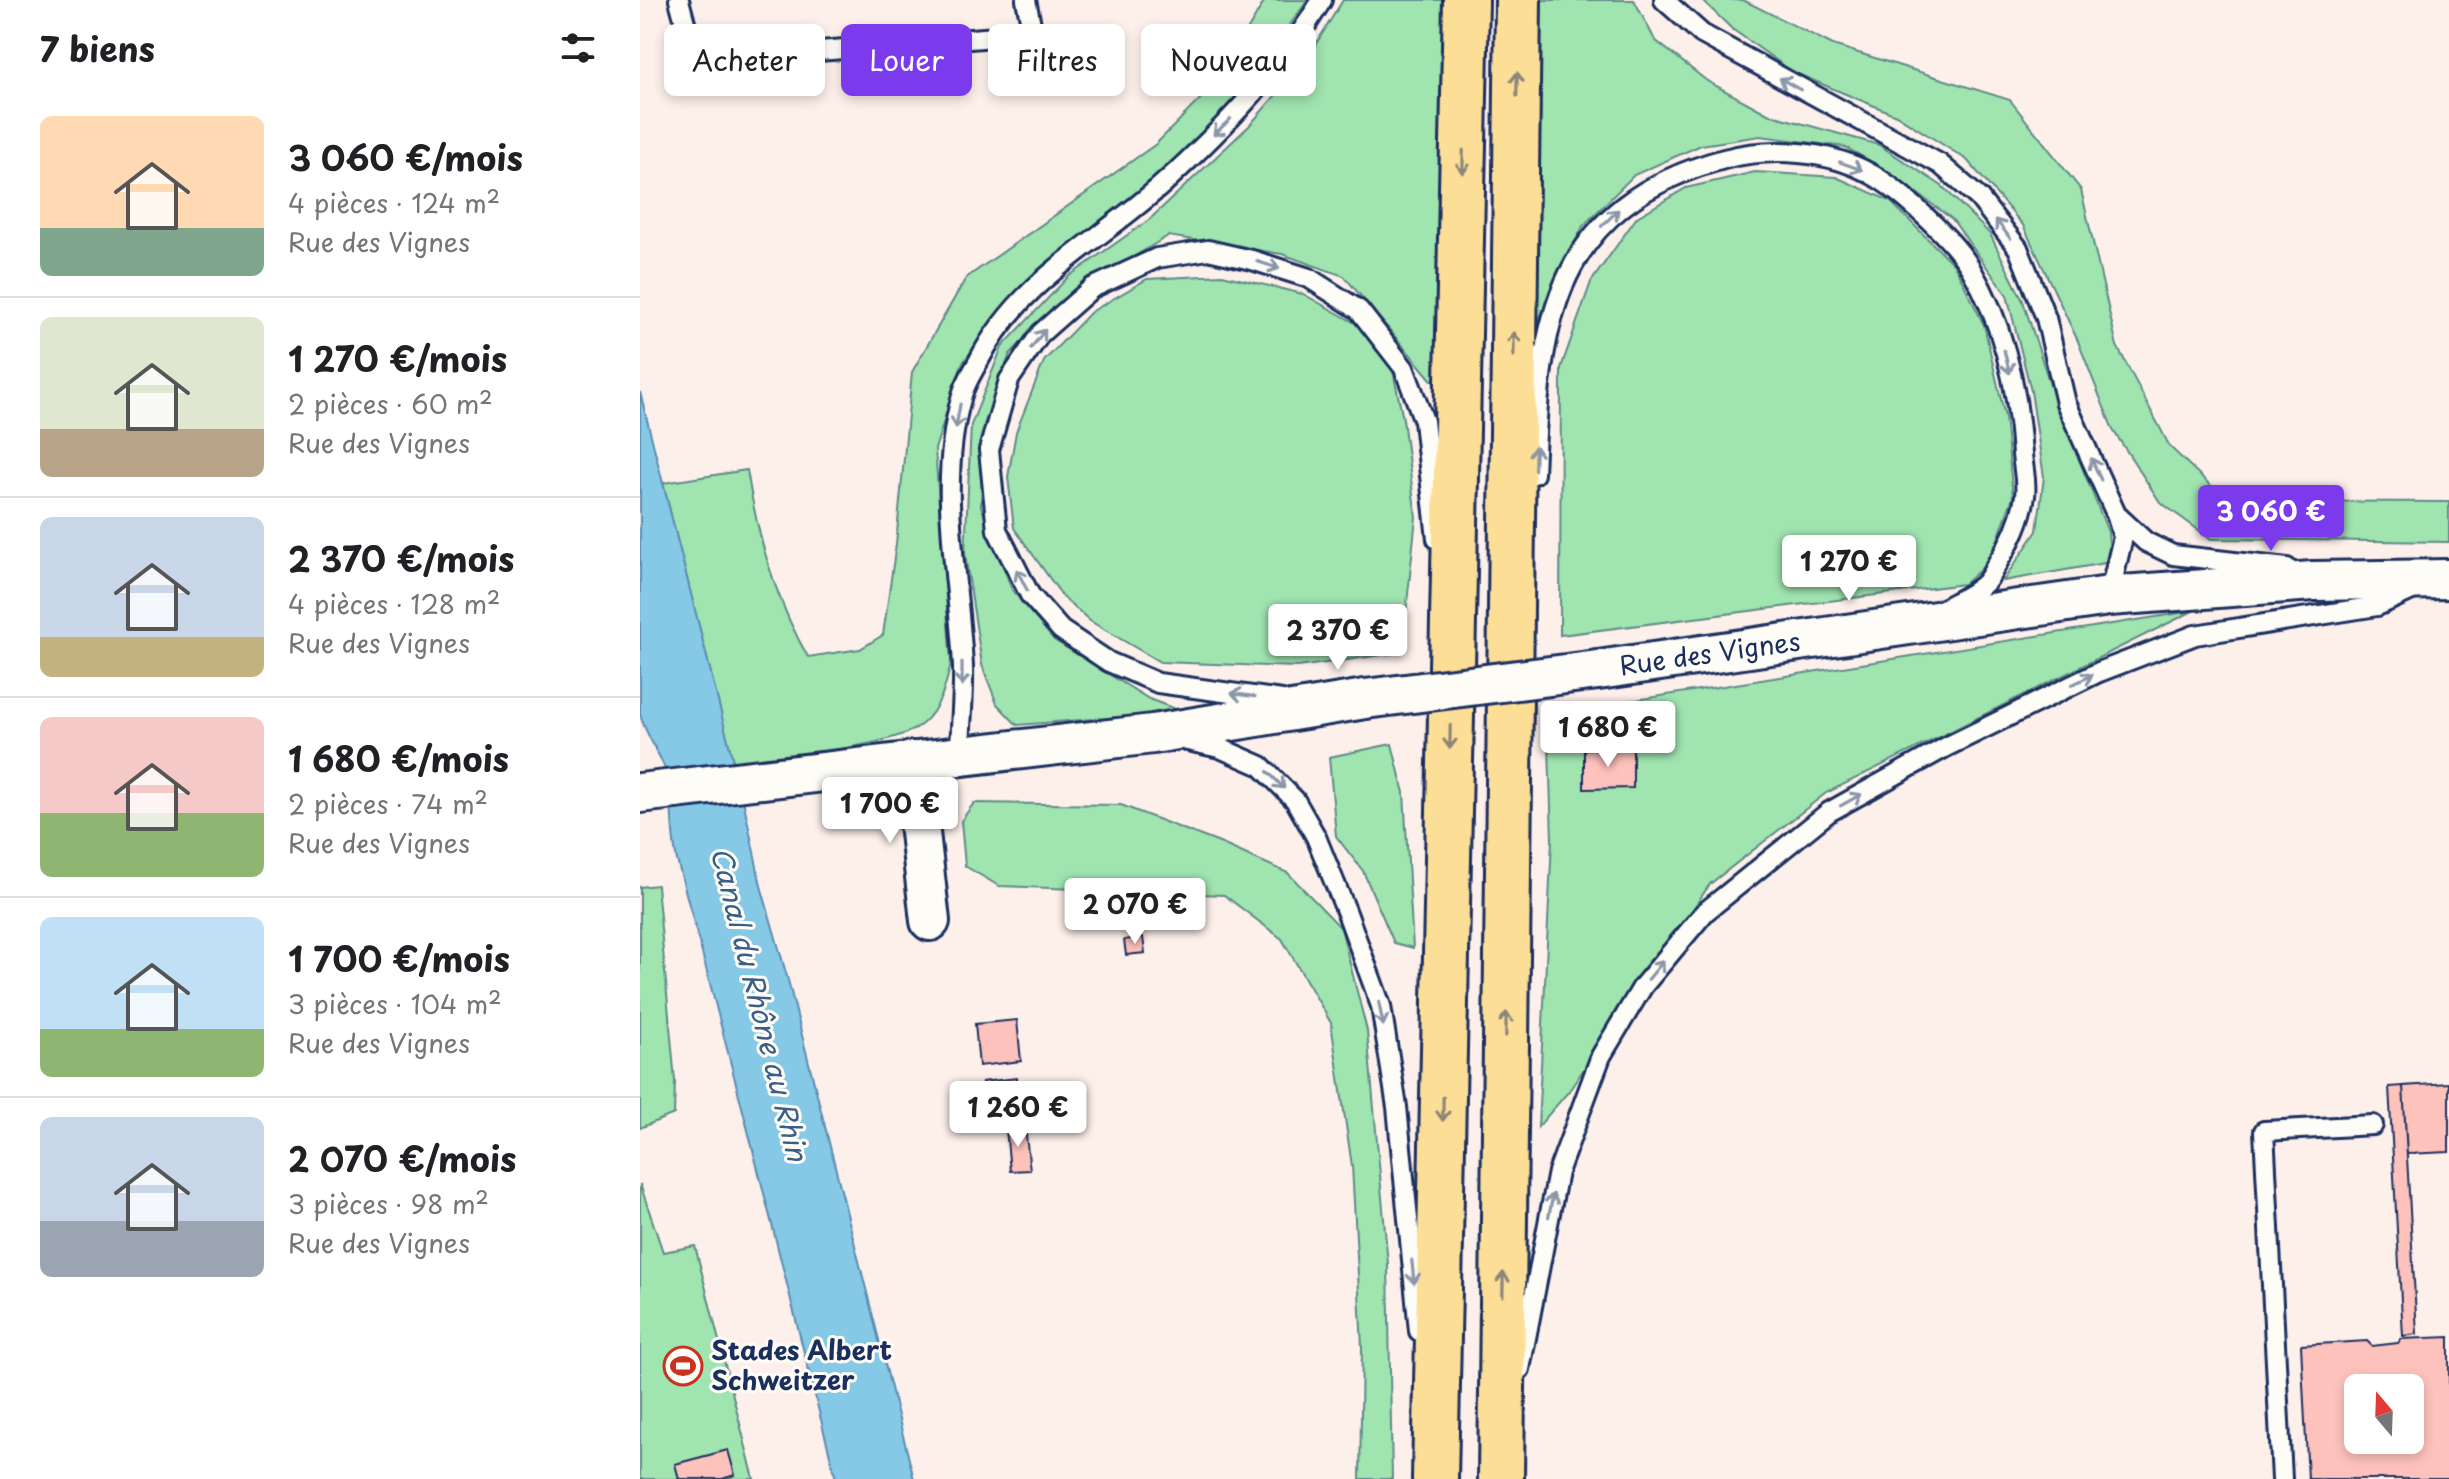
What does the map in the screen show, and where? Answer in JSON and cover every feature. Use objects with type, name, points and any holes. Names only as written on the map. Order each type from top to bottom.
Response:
[{"type":"main road","points":[[1434,1479],[1466,0]]},
{"type":"main road","points":[[1501,1477],[1518,0]]},
{"type":"street","name":"Rue des Vignes","points":[[640,793],[1153,734],[1365,699],[1598,670],[2109,596],[2313,581],[2443,579]]},
{"type":"street","points":[[912,761],[930,921]]},
{"type":"lane","points":[[679,0],[689,38],[732,58],[1033,34],[1026,0]]},
{"type":"lane","points":[[960,758],[963,667],[952,560],[950,467],[962,393],[993,333],[1041,278],[1162,185],[1240,110],[1296,44],[1322,0]]},
{"type":"lane","points":[[1664,0],[1702,34],[1940,164],[1979,198],[2018,248],[2046,318],[2066,403],[2116,514],[2123,537],[2109,596]]},
{"type":"lane","points":[[1512,618],[1532,497],[1537,387],[1557,297],[1591,236],[1631,198],[1681,171],[1741,155],[1817,154],[1871,174],[1930,221],[1970,267],[2000,331],[2019,409],[2025,493],[2015,535],[1985,583],[1918,624]]},
{"type":"lane","points":[[1320,706],[1158,683],[1109,662],[1061,630],[1030,595],[997,530],[989,450],[1009,380],[1041,333],[1092,288],[1157,258],[1208,250],[1309,278],[1359,310],[1404,368],[1424,421],[1432,510],[1453,631]]},
{"type":"lane","points":[[2116,514],[2146,542],[2173,555],[2389,580]]},
{"type":"lane","points":[[1501,1477],[1558,1172],[1601,1056],[1643,986],[1705,912],[1829,812],[1946,747],[2099,672],[2195,635],[2377,606],[2443,579]]},
{"type":"lane","points":[[1153,734],[1220,748],[1261,766],[1295,800],[1316,837],[1347,913],[1381,1006],[1397,1107],[1434,1479]]},
{"type":"lane","points":[[2282,1479],[2264,1131],[2373,1125]]},
{"type":"green space","points":[[1265,0],[1308,0],[1290,24],[1251,24]]},
{"type":"green space","points":[[1343,0],[1451,0],[1441,391],[1344,276],[1282,254],[1168,236],[1064,299],[1010,354],[984,425],[981,506],[1012,590],[1054,640],[1149,699],[1183,712],[1017,725],[997,704],[982,665],[965,554],[971,425],[1002,347],[1068,277],[1150,219],[1249,126],[1275,96],[1316,96],[1316,44]]},
{"type":"green space","points":[[1535,0],[1634,0],[1655,40],[1707,81],[1768,114],[1879,145],[1942,186],[1990,234],[2023,301],[2055,400],[2108,532],[2110,554],[2105,563],[2003,581],[2037,531],[2044,477],[2031,391],[2007,295],[1952,219],[1883,168],[1845,147],[1760,136],[1701,145],[1634,175],[1583,226],[1533,332]]},
{"type":"green space","points":[[1702,0],[1743,0],[1833,45],[2010,100],[2081,190],[2117,346],[2170,447],[2227,501],[2449,502],[2449,542],[2211,539],[2160,502],[2113,430],[2077,339],[2023,225],[1967,160],[1896,115],[1793,72],[1732,29]]},
{"type":"green space","points":[[1203,96],[1237,96],[1154,178],[1012,296],[962,364],[935,449],[951,663],[938,704],[922,724],[887,739],[832,750],[733,762],[663,483],[747,470],[769,567],[786,613],[808,657],[860,649],[883,635],[896,544],[912,372],[966,278],[1156,144]]},
{"type":"green space","points":[[1755,172],[1836,177],[1890,201],[1955,266],[1984,325],[2005,417],[2013,497],[1990,561],[1964,584],[1560,635],[1561,368],[1591,282],[1637,217],[1686,188]]},
{"type":"green space","points":[[1222,275],[1303,294],[1357,324],[1393,371],[1403,419],[1416,517],[1402,652],[1298,667],[1160,662],[1090,621],[1063,597],[1014,528],[1008,477],[1016,432],[1044,361],[1091,312],[1147,279]]},
{"type":"green space","points":[[2193,611],[1826,793],[1710,884],[1569,1091],[1538,1127],[1552,840],[1548,714]]},
{"type":"green space","points":[[1392,744],[1404,793],[1413,948],[1394,943],[1363,871],[1336,836],[1329,757]]},
{"type":"green space","points":[[974,803],[1121,805],[1288,873],[1341,928],[1367,1031],[1388,1264],[1392,1479],[1360,1479],[1362,1347],[1352,1166],[1331,1023],[1282,939],[1224,895],[999,886],[965,866],[961,821]]},
{"type":"green space","points":[[657,885],[675,1081],[674,1114],[640,1128],[640,887]]},
{"type":"green space","name":"Stades Albert Schweitzer","points":[[640,1184],[663,1252],[695,1246],[754,1479],[640,1479]]},
{"type":"water","name":"Canal du Rhône au Rhin","points":[[640,392],[744,804],[761,886],[788,980],[914,1479],[836,1479],[678,864],[665,769],[640,714]]},
{"type":"building","points":[[1584,749],[1633,749],[1633,788],[1584,789]]},
{"type":"building","points":[[1143,937],[1145,953],[1126,955],[1124,940]]},
{"type":"building","points":[[1017,1020],[1021,1061],[979,1066],[975,1024]]},
{"type":"building","points":[[1017,1078],[1022,1114],[986,1118],[982,1082]]},
{"type":"building","points":[[2449,1083],[2449,1152],[2407,1154],[2403,1086]]},
{"type":"building","points":[[2403,1086],[2417,1334],[2403,1336],[2389,1087]]},
{"type":"building","points":[[1025,1127],[1030,1170],[1010,1171],[1006,1129]]},
{"type":"building","points":[[2449,1337],[2449,1479],[2308,1479],[2301,1345],[2367,1341],[2372,1346],[2398,1343],[2401,1339]]},
{"type":"building","points":[[728,1450],[735,1475],[722,1479],[679,1479],[675,1464]]},
{"type":"place","name":"Stades Albert Schweitzer","points":[[683,1366]]}]
